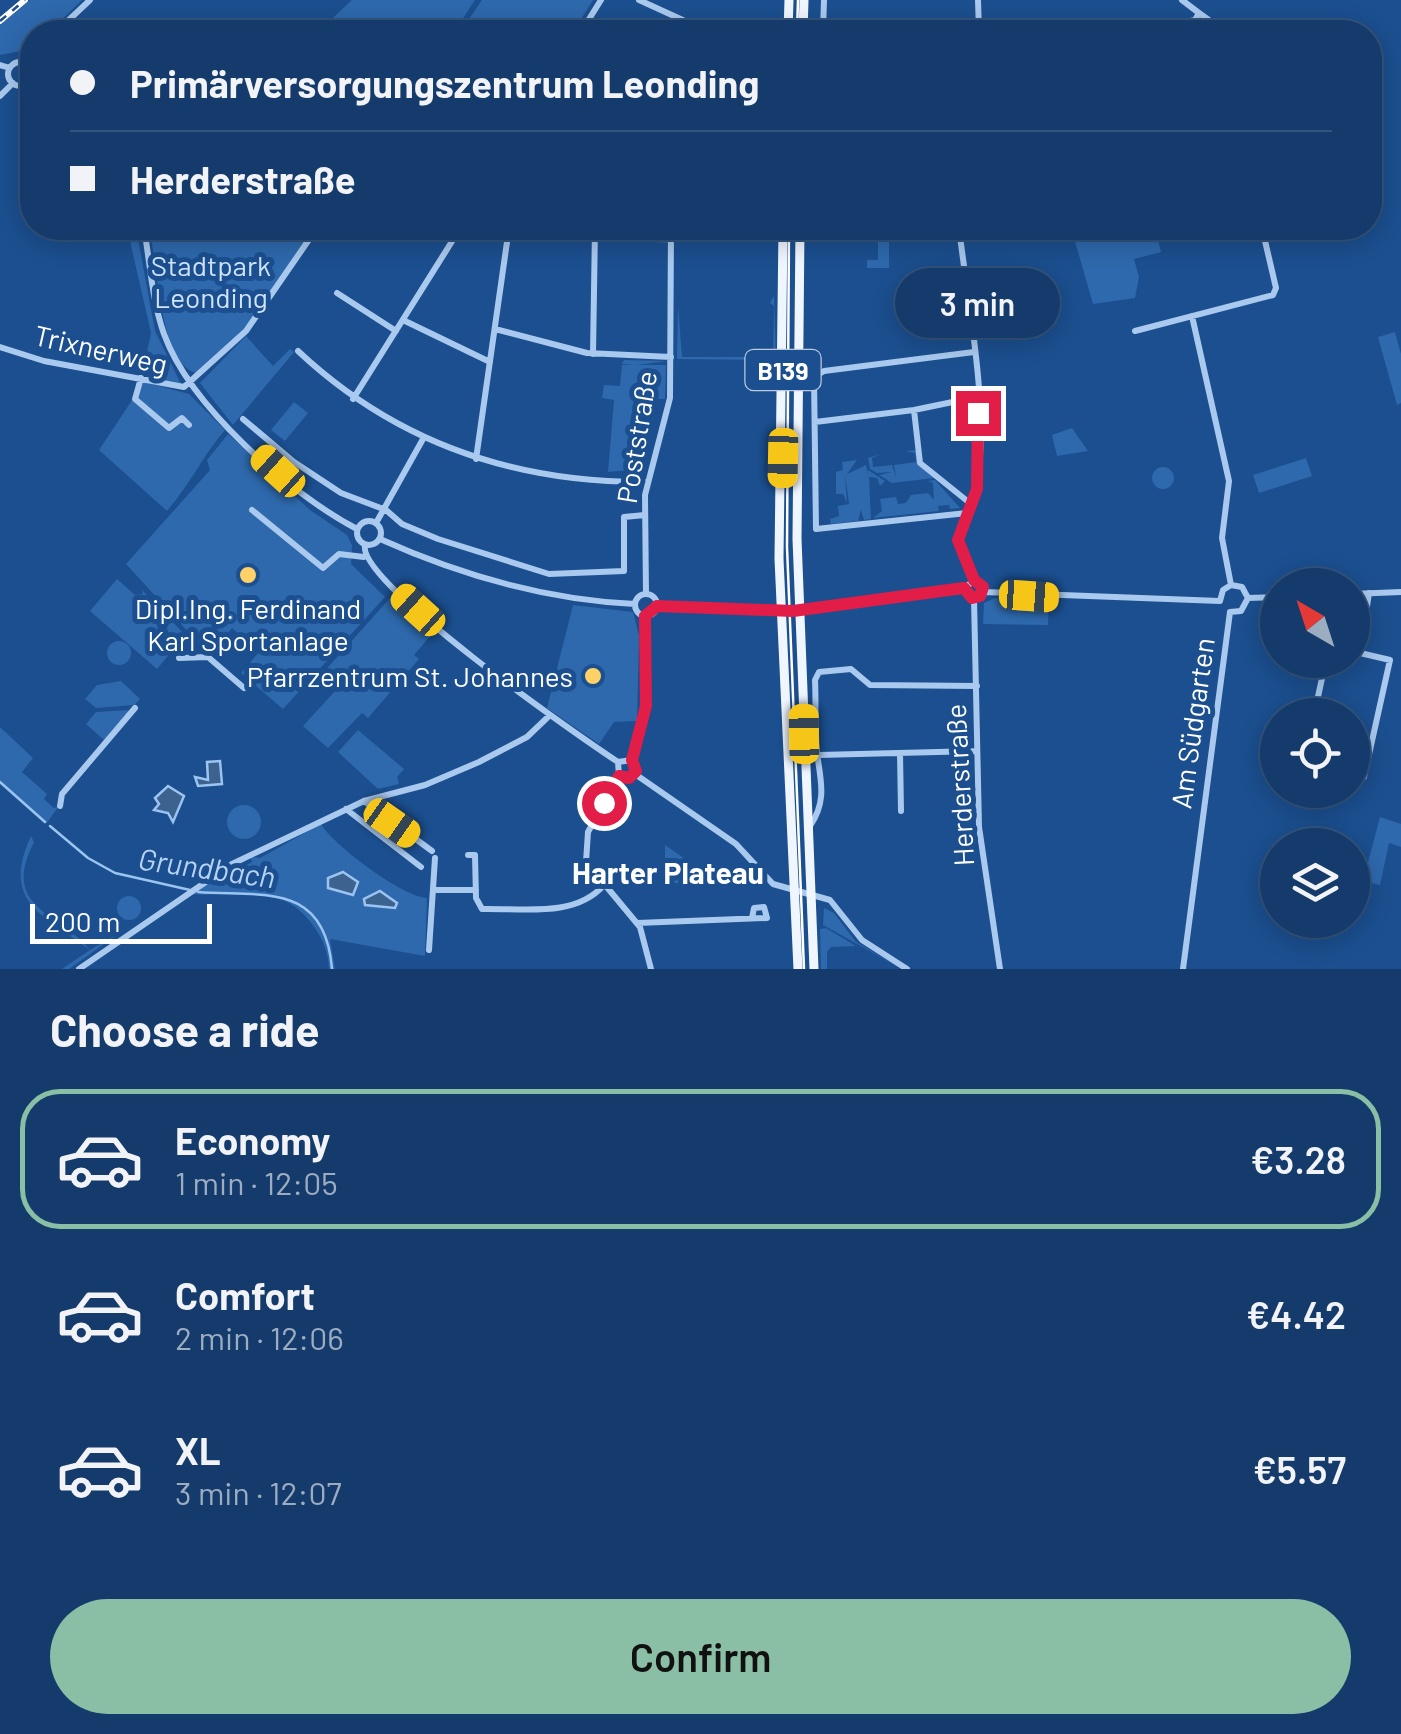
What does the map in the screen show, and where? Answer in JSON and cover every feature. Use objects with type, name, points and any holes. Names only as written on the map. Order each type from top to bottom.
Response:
[{"type":"main road","name":"B139","points":[[783,240],[779,559],[798,969]]},
{"type":"main road","name":"B139","points":[[800,240],[800,610],[814,969]]},
{"type":"street","points":[[69,20],[90,0]]},
{"type":"street","points":[[638,0],[682,20]]},
{"type":"street","points":[[1182,0],[1206,20]]},
{"type":"street","points":[[1193,20],[1200,13]]},
{"type":"street","points":[[10,68],[20,62]]},
{"type":"street","points":[[0,65],[10,68]]},
{"type":"street","points":[[10,68],[13,83]]},
{"type":"street","points":[[13,83],[20,84]]},
{"type":"street","points":[[0,96],[13,83]]},
{"type":"street","points":[[146,240],[159,318],[191,383],[297,489],[357,529]]},
{"type":"street","points":[[191,383],[246,331],[309,240]]},
{"type":"street","points":[[354,398],[452,240]]},
{"type":"street","points":[[476,459],[507,240]]},
{"type":"street","points":[[593,354],[596,240]]},
{"type":"street","name":"Poststraße","points":[[646,594],[648,482],[667,420],[671,240]]},
{"type":"street","points":[[960,240],[977,396],[977,489],[958,540],[983,592]]},
{"type":"street","points":[[1135,331],[1275,293],[1264,240]]},
{"type":"street","points":[[337,294],[396,331]]},
{"type":"street","points":[[1192,316],[1229,481],[1222,538],[1231,585]]},
{"type":"street","points":[[403,320],[490,362]]},
{"type":"street","points":[[495,329],[593,354],[671,357]]},
{"type":"street","name":"Trixnerweg","points":[[0,347],[175,388],[191,383]]},
{"type":"street","points":[[298,352],[354,398],[423,439],[476,459],[563,478],[648,482]]},
{"type":"street","points":[[967,513],[816,529],[814,378],[819,372],[974,352]]},
{"type":"street","points":[[141,378],[134,398],[169,428],[182,418],[189,425]]},
{"type":"street","points":[[815,422],[914,410],[977,396]]},
{"type":"street","points":[[914,410],[920,462],[971,504]]},
{"type":"street","points":[[243,419],[309,472],[357,501],[386,510],[402,524],[549,574],[624,572],[624,517],[645,515]]},
{"type":"street","points":[[376,523],[423,439]]},
{"type":"street","points":[[252,510],[323,568],[339,554],[364,556],[437,627],[549,716],[618,762],[632,760]]},
{"type":"street","points":[[364,556],[357,529],[366,521],[376,523]]},
{"type":"street","points":[[376,523],[380,538]]},
{"type":"street","points":[[364,545],[380,538],[434,562],[506,584],[571,598],[636,604],[645,616],[646,706],[632,760],[635,774],[736,844],[773,884],[830,900],[862,940],[907,969]]},
{"type":"street","points":[[645,616],[657,606],[800,610],[964,588],[974,580]]},
{"type":"street","points":[[1220,601],[1223,590],[1231,585],[1242,588],[1248,598]]},
{"type":"street","points":[[964,588],[974,599],[983,592],[1220,601],[1230,612],[1241,611],[1248,598]]},
{"type":"street","points":[[1370,593],[1401,592]]},
{"type":"street","points":[[636,604],[646,594],[654,597],[657,606]]},
{"type":"street","points":[[1248,598],[1260,598]]},
{"type":"street","name":"Herderstraße","points":[[974,599],[981,846],[1000,969]]},
{"type":"street","name":"Am Südgarten","points":[[1183,969],[1230,612]]},
{"type":"street","points":[[1370,655],[1390,660],[1370,750]]},
{"type":"street","points":[[180,658],[208,657],[244,688]]},
{"type":"street","points":[[810,826],[823,792],[815,680],[823,670],[851,669],[870,685],[977,686]]},
{"type":"street","points":[[60,806],[62,794],[135,708]]},
{"type":"street","points":[[79,969],[232,864],[364,801],[425,786],[464,769],[516,744],[549,716]]},
{"type":"street","points":[[819,755],[977,752]]},
{"type":"street","points":[[900,753],[901,811]]},
{"type":"street","points":[[618,762],[619,776],[586,839],[588,869],[637,923],[647,942],[651,969]]},
{"type":"street","points":[[619,776],[626,779],[635,774]]},
{"type":"street","points":[[364,801],[433,854],[434,890]]},
{"type":"street","points":[[346,809],[421,867]]},
{"type":"street","points":[[468,856],[475,855],[476,890],[482,909],[574,907],[589,902],[603,886]]},
{"type":"street","points":[[429,950],[430,890],[476,890]]},
{"type":"street","points":[[637,923],[752,918]]},
{"type":"green space","points":[[30,0],[82,0],[61,20],[20,20],[20,51],[0,55],[0,25]]},
{"type":"green space","points":[[352,0],[475,0],[462,20],[331,20]]},
{"type":"green space","points":[[482,0],[593,0],[580,20],[468,20]]},
{"type":"green space","points":[[130,240],[138,240],[155,331],[181,384],[169,385],[143,371],[151,333]]},
{"type":"green space","name":"Stadtpark Leonding","points":[[306,240],[242,334],[196,373],[183,365],[167,330],[152,242]]},
{"type":"green space","points":[[878,240],[889,240],[889,268],[867,268],[867,260],[878,260]]},
{"type":"green space","points":[[1075,240],[1158,240],[1161,252],[1134,259],[1139,277],[1135,298],[1093,304]]},
{"type":"green space","points":[[774,296],[776,360],[677,359],[678,306],[682,357],[773,357],[774,306],[770,303]]},
{"type":"green space","points":[[1395,332],[1401,354],[1401,403],[1397,405],[1378,337]]},
{"type":"green space","points":[[246,336],[273,366],[290,349],[294,352],[233,425],[200,383]]},
{"type":"green space","points":[[624,360],[667,361],[637,365],[666,365],[665,399],[656,399],[651,434],[638,469],[608,472],[614,400],[602,398],[604,385],[620,386],[622,365],[634,365],[622,364]]},
{"type":"green space","points":[[144,382],[189,394],[225,430],[167,511],[99,450]]},
{"type":"green space","points":[[294,402],[308,413],[285,441],[271,430]]},
{"type":"green space","points":[[1072,428],[1088,451],[1057,456],[1052,435]]},
{"type":"green space","name":"Dipl.Ing. Ferdinand Karl Sportanlage","points":[[228,434],[310,510],[347,535],[352,545],[351,564],[385,597],[283,709],[241,673],[259,652],[232,628],[210,655],[200,649],[181,650],[191,635],[126,564],[210,470],[207,460]]},
{"type":"green space","points":[[917,450],[919,465],[934,478],[892,483],[879,475],[892,472],[877,473],[870,469],[868,458],[881,454],[872,458],[873,467],[892,465],[896,477],[894,465],[916,462],[915,453],[905,451]]},
{"type":"green space","points":[[1306,458],[1312,476],[1259,493],[1253,475]]},
{"type":"green space","points":[[857,460],[847,474],[866,465],[868,474],[868,470],[885,481],[880,486],[877,478],[869,477],[871,519],[864,520],[861,510],[858,521],[831,524],[830,519],[839,516],[838,506],[849,504],[845,474],[847,503],[843,494],[836,494],[836,472],[843,470],[842,462]]},
{"type":"green space","points":[[1163,467],[1171,470],[1171,486],[1163,489],[1155,486],[1152,478],[1155,470]]},
{"type":"green space","points":[[935,480],[960,508],[938,506],[939,511],[873,518],[882,511],[880,499],[896,497],[898,504],[906,503],[911,495],[928,493],[934,500],[933,483],[928,481]]},
{"type":"green space","points":[[117,579],[135,595],[143,594],[142,590],[186,636],[177,645],[178,655],[172,651],[157,669],[90,611]]},
{"type":"green space","points":[[392,596],[433,633],[414,655],[419,659],[368,718],[362,713],[328,748],[303,726],[336,690],[320,676]]},
{"type":"green space","points":[[995,598],[1049,602],[1048,625],[983,624],[984,603]]},
{"type":"green space","points":[[573,605],[633,612],[639,636],[637,721],[614,722],[599,744],[547,708]]},
{"type":"green space","points":[[119,641],[131,653],[119,665],[107,653]]},
{"type":"green space","points":[[121,681],[140,699],[134,705],[96,708],[85,699],[97,685]]},
{"type":"green space","points":[[130,710],[104,740],[86,724],[96,712]]},
{"type":"green space","points":[[0,727],[33,758],[22,772],[47,794],[44,799],[54,808],[59,806],[46,824],[0,784]]},
{"type":"green space","points":[[358,730],[404,769],[397,777],[399,784],[378,789],[338,752]]},
{"type":"green space","points":[[244,805],[256,810],[261,822],[256,834],[244,839],[232,834],[227,822],[232,810]]},
{"type":"green space","points":[[1380,817],[1401,824],[1401,847],[1389,843],[1380,885],[1370,883],[1370,855]]},
{"type":"green space","points":[[321,824],[369,868],[402,889],[427,898],[425,956],[330,939],[335,969],[329,969],[317,931],[296,907],[254,894],[190,894],[215,877],[217,881],[239,864],[241,868],[252,862],[251,857],[260,858]]},
{"type":"green space","points":[[31,836],[34,842],[25,864],[24,882],[28,895],[90,950],[43,916],[24,892],[23,859]]},
{"type":"green space","points":[[665,845],[701,870],[695,883],[682,877],[679,883],[672,883],[672,877],[665,877]]},
{"type":"green space","points":[[129,896],[138,899],[138,917],[129,920],[120,917],[117,908],[120,899]]},
{"type":"green space","points":[[824,908],[834,913],[856,942],[902,969],[823,925]]},
{"type":"green space","points":[[826,928],[856,946],[831,947],[827,952],[827,969],[821,969],[820,929]]},
{"type":"green space","points":[[118,934],[69,969],[62,969]]},
{"type":"shaded area","points":[[220,761],[222,784],[198,786],[195,777],[208,780],[207,762]]},
{"type":"shaded area","points":[[168,786],[184,796],[173,822],[168,813],[154,810],[159,804],[155,798]]},
{"type":"shaded area","points":[[343,872],[358,882],[353,895],[328,888],[328,878]]},
{"type":"shaded area","points":[[380,891],[397,903],[395,908],[365,905],[364,899]]},
{"type":"waterway","points":[[0,782],[45,822]]},
{"type":"waterway","name":"Grundbach","points":[[50,826],[88,858],[115,873],[190,890]]},
{"type":"waterway","name":"Grundbach","points":[[198,892],[266,895],[303,907],[317,920],[327,940],[332,969]]},
{"type":"tram line","points":[[797,20],[798,0]]},
{"type":"tram line","points":[[789,240],[787,547],[804,969]]},
{"type":"railway","points":[[0,21],[25,0]]},
{"type":"place","name":"Dipl.Ing. Ferdinand Karl Sportanlage","points":[[248,575]]},
{"type":"place","name":"Pfarrzentrum St. Johannes","points":[[593,676]]},
{"type":"district","name":"Harter Plateau","points":[[668,872]]},
{"type":"route","points":[[604,803],[619,776],[629,778],[636,771],[632,760],[646,714],[645,616],[654,613],[657,606],[776,612],[964,588],[966,595],[980,596],[983,587],[974,580],[958,540],[977,489],[978,413]]}]
